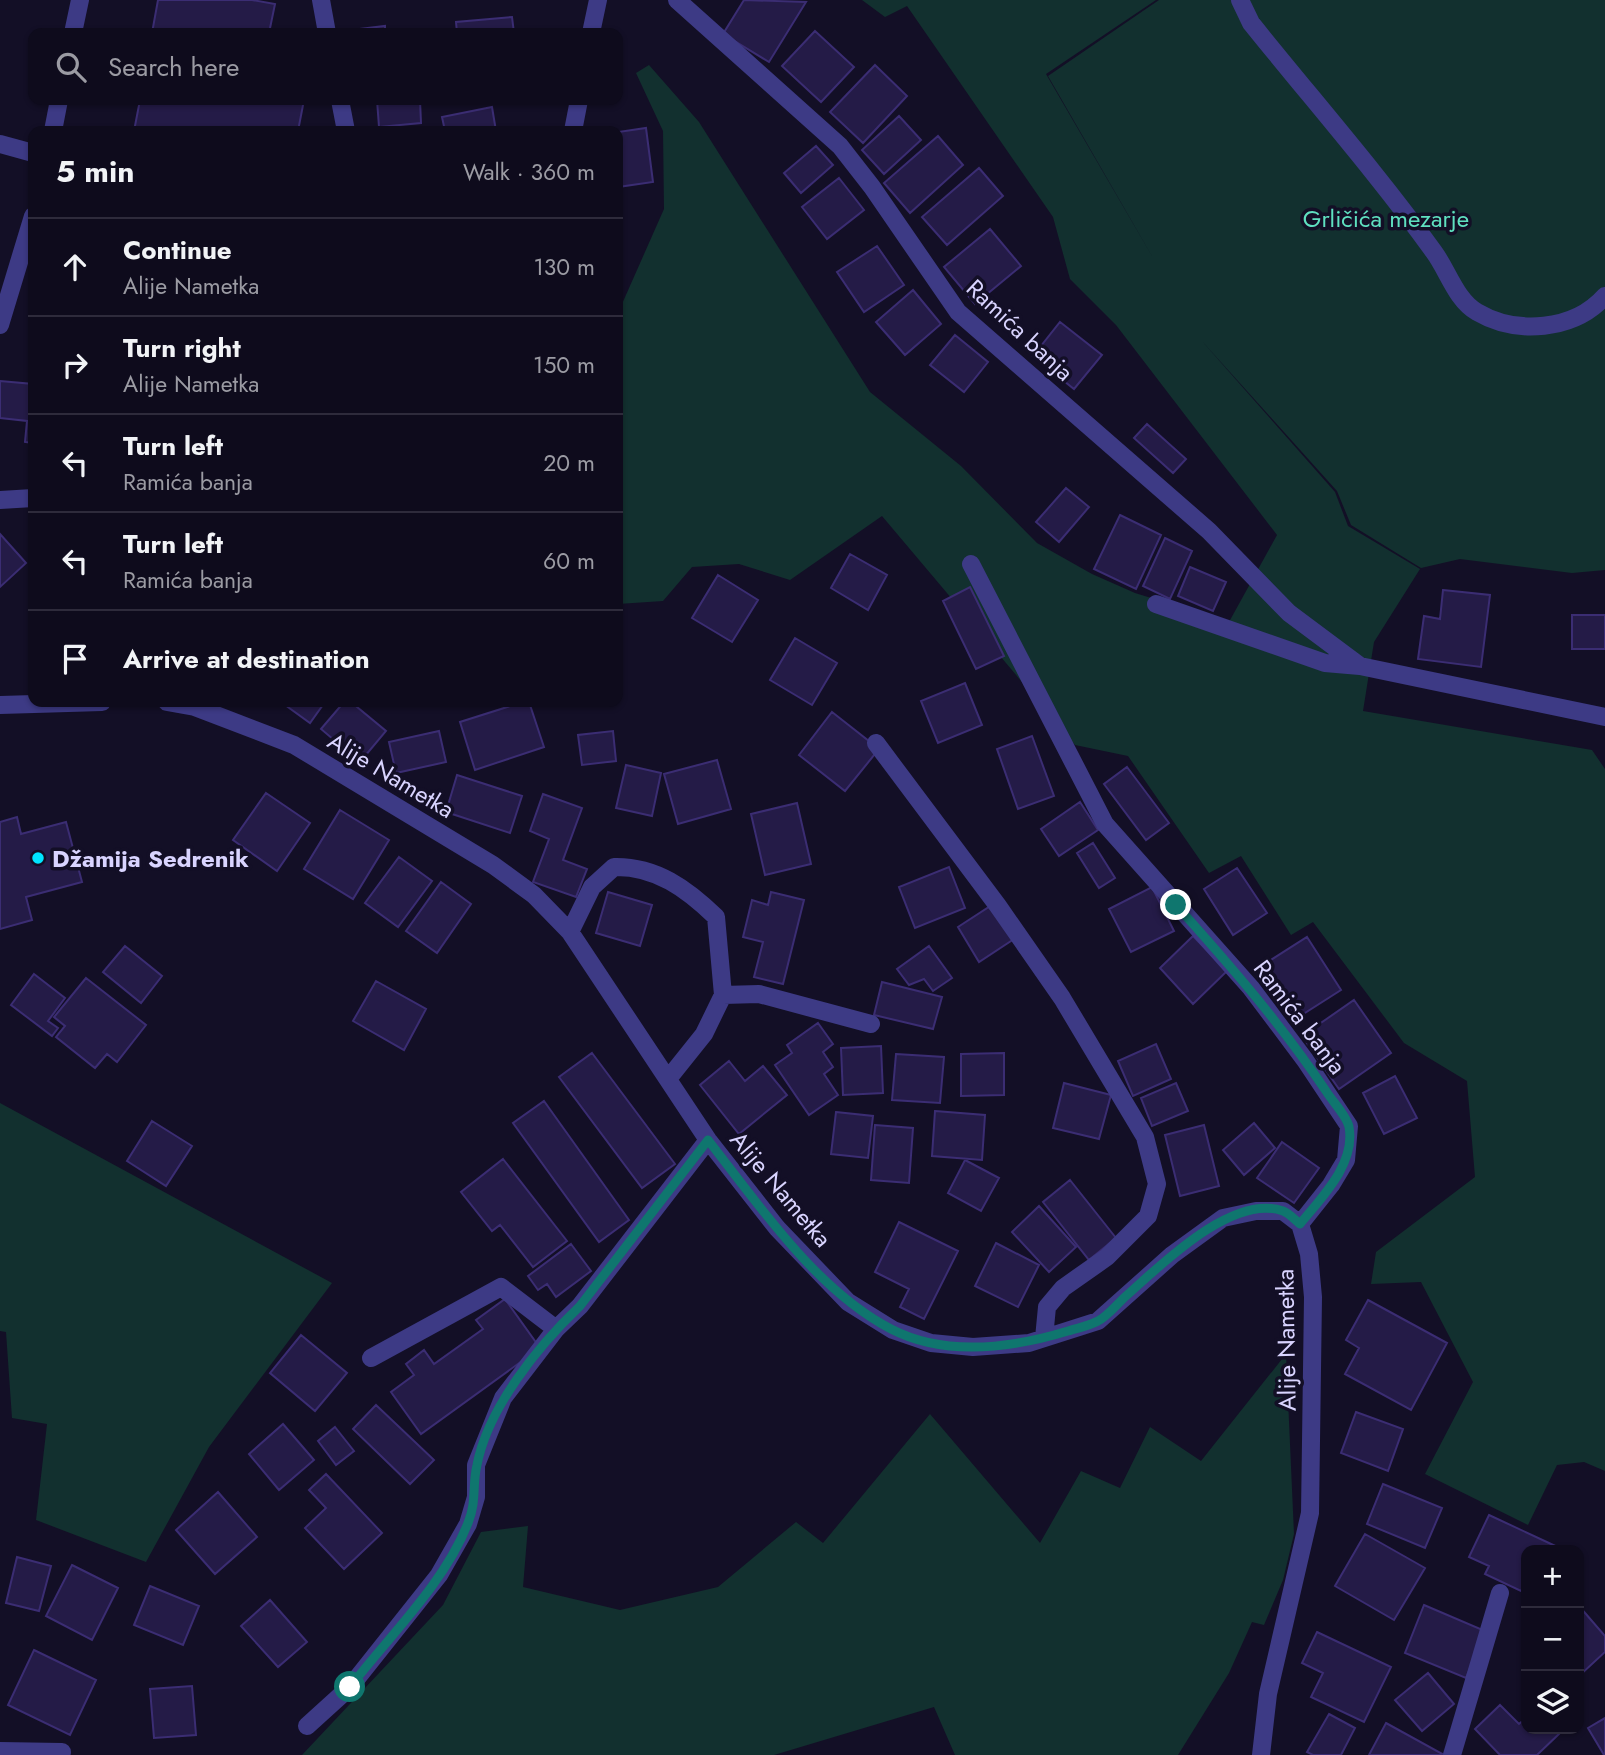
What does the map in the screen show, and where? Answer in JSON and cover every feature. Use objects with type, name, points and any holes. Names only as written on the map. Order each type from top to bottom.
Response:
[{"type":"street","points":[[74,28],[80,0]]},
{"type":"street","points":[[321,0],[326,28]]},
{"type":"street","points":[[592,28],[598,0]]},
{"type":"street","name":"Ramića banja","points":[[677,0],[840,146],[872,187],[958,312],[1209,531],[1289,613],[1360,666]]},
{"type":"street","points":[[1240,0],[1251,23],[1435,253],[1461,297],[1475,311],[1512,325],[1535,327],[1560,323],[1583,314],[1605,296]]},
{"type":"street","points":[[54,126],[58,105]]},
{"type":"street","points":[[341,105],[345,126]]},
{"type":"street","points":[[574,126],[578,105]]},
{"type":"street","points":[[0,144],[28,152]]},
{"type":"street","points":[[0,324],[28,232]]},
{"type":"street","points":[[0,500],[28,498]]},
{"type":"street","name":"Ramića banja","points":[[971,564],[1105,824],[1251,988],[1306,1060],[1349,1126],[1346,1160],[1331,1185],[1300,1224]]},
{"type":"street","name":"Ramića banja","points":[[1156,604],[1325,663],[1360,666],[1605,717]]},
{"type":"street","points":[[0,705],[28,704]]},
{"type":"street","name":"Alije Nametka","points":[[190,707],[208,711],[294,745],[493,865],[534,895],[570,932],[708,1140],[777,1228],[839,1293],[892,1330],[930,1343],[973,1348],[1044,1338],[1098,1321],[1172,1255],[1223,1218],[1256,1211],[1283,1211],[1300,1224],[1309,1254],[1313,1297],[1310,1513],[1268,1694],[1261,1755]]},
{"type":"street","points":[[876,743],[998,906],[1055,988],[1145,1137],[1157,1185],[1148,1216],[1107,1256],[1063,1289],[1047,1307],[1044,1338]]},
{"type":"street","points":[[570,932],[593,887],[614,867],[638,866],[658,875],[692,893],[716,917],[723,995],[704,1034],[668,1079]]},
{"type":"street","points":[[723,995],[759,994],[871,1024]]},
{"type":"street","name":"Alije Nametka","points":[[307,1726],[350,1687],[439,1576],[468,1524],[476,1497],[477,1465],[503,1398],[556,1329],[580,1306],[708,1140]]},
{"type":"street","points":[[371,1358],[501,1287],[556,1329]]},
{"type":"street","points":[[1452,1755],[1500,1593]]},
{"type":"street","points":[[0,1751],[62,1752]]},
{"type":"green space","name":"Grličića mezarje","points":[[862,0],[1156,0],[1046,74],[1156,263],[1048,76],[1159,0],[1605,0],[1605,570],[1572,573],[1460,559],[1421,568],[1351,525],[1337,491],[1201,340],[1335,492],[1348,526],[1420,569],[1374,642],[1363,711],[1592,750],[1605,769],[1605,1471],[1584,1462],[1557,1465],[1528,1525],[1425,1474],[1473,1382],[1421,1282],[1371,1284],[1376,1252],[1475,1177],[1467,1081],[1404,1043],[1313,922],[1291,935],[1241,856],[1209,873],[1128,756],[1075,745],[882,516],[790,580],[739,564],[692,567],[663,601],[623,604],[623,302],[664,209],[663,131],[636,73],[649,65],[699,122],[870,392],[961,466],[1037,543],[1092,574],[1135,593],[1229,622],[1277,535],[1116,325],[1070,279],[1053,217],[907,6],[885,17]]},
{"type":"green space","points":[[0,1103],[332,1283],[209,1447],[146,1562],[36,1520],[47,1424],[12,1418],[6,1332],[0,1331]]},
{"type":"green space","points":[[1286,1354],[1294,1534],[1283,1580],[1264,1625],[1252,1622],[1229,1673],[1178,1755],[955,1755],[934,1707],[774,1755],[302,1755],[443,1605],[481,1532],[528,1526],[523,1587],[620,1610],[718,1587],[796,1522],[823,1543],[930,1414],[1040,1543],[1081,1471],[1120,1488],[1150,1427],[1201,1461]]},
{"type":"building","points":[[158,0],[252,0],[275,4],[270,28],[153,28]]},
{"type":"building","points":[[744,0],[806,2],[769,62],[723,34]]},
{"type":"building","points":[[512,17],[513,28],[457,28],[456,22]]},
{"type":"building","points":[[815,31],[854,67],[821,102],[782,66]]},
{"type":"building","points":[[875,65],[907,96],[863,143],[830,112]]},
{"type":"building","points":[[139,105],[303,105],[299,126],[135,126]]},
{"type":"building","points":[[377,105],[420,105],[421,123],[379,126]]},
{"type":"building","points":[[492,107],[495,126],[444,126],[442,117]]},
{"type":"building","points":[[899,116],[921,140],[884,174],[862,150]]},
{"type":"building","points":[[646,128],[653,182],[623,186],[623,131]]},
{"type":"building","points":[[938,136],[963,165],[910,213],[884,183]]},
{"type":"building","points":[[816,146],[833,165],[801,193],[784,173]]},
{"type":"building","points":[[979,168],[1003,196],[947,245],[922,217]]},
{"type":"building","points":[[839,178],[864,210],[827,239],[802,207]]},
{"type":"building","points":[[990,229],[1021,266],[975,304],[944,267]]},
{"type":"building","points":[[877,246],[904,285],[864,312],[837,272]]},
{"type":"building","points":[[913,290],[941,324],[905,355],[876,322]]},
{"type":"building","points":[[1060,322],[1102,355],[1074,389],[1033,356]]},
{"type":"building","points":[[955,335],[988,362],[964,392],[930,365]]},
{"type":"building","points":[[0,381],[28,384],[28,442],[25,442],[27,421],[0,418]]},
{"type":"building","points":[[1147,424],[1186,459],[1173,473],[1134,438]]},
{"type":"building","points":[[1066,488],[1089,507],[1059,542],[1036,522]]},
{"type":"building","points":[[1120,515],[1161,535],[1136,589],[1094,569]]},
{"type":"building","points":[[0,534],[26,563],[0,587]]},
{"type":"building","points":[[1165,538],[1192,551],[1170,599],[1143,586]]},
{"type":"building","points":[[850,554],[887,575],[868,610],[831,588]]},
{"type":"building","points":[[1190,567],[1226,582],[1213,611],[1178,596]]},
{"type":"building","points":[[718,575],[758,600],[732,642],[692,618]]},
{"type":"building","points":[[970,587],[1004,656],[976,669],[943,601]]},
{"type":"building","points":[[1443,590],[1490,595],[1481,667],[1418,659],[1424,616],[1440,619]]},
{"type":"building","points":[[1572,615],[1605,615],[1605,649],[1572,649]]},
{"type":"building","points":[[795,638],[837,663],[812,705],[770,680]]},
{"type":"building","points":[[965,683],[982,725],[938,743],[921,701]]},
{"type":"building","points":[[288,707],[321,707],[310,723]]},
{"type":"building","points":[[340,707],[357,707],[386,731],[360,762],[321,729]]},
{"type":"building","points":[[507,707],[531,707],[544,747],[475,770],[460,722]]},
{"type":"building","points":[[832,712],[879,749],[845,791],[799,755]]},
{"type":"building","points":[[439,731],[446,762],[396,773],[389,742]]},
{"type":"building","points":[[613,731],[616,761],[582,765],[578,735]]},
{"type":"building","points":[[1032,736],[1054,796],[1018,809],[997,749]]},
{"type":"building","points":[[717,760],[731,809],[678,824],[664,774]]},
{"type":"building","points":[[626,765],[661,773],[652,816],[616,808]]},
{"type":"building","points":[[1127,767],[1169,823],[1146,840],[1104,784]]},
{"type":"building","points":[[457,775],[522,796],[510,833],[446,812]]},
{"type":"building","points":[[266,793],[310,823],[277,871],[233,840]]},
{"type":"building","points":[[543,794],[582,808],[563,860],[587,869],[576,897],[533,882],[549,839],[530,831]]},
{"type":"building","points":[[1080,802],[1098,830],[1059,856],[1041,829]]},
{"type":"building","points":[[797,803],[811,864],[765,875],[751,814]]},
{"type":"building","points":[[340,810],[389,840],[353,899],[304,869]]},
{"type":"building","name":"Džamija Sedrenik","points":[[17,817],[21,834],[66,822],[82,882],[26,897],[32,920],[0,929],[0,822]]},
{"type":"building","points":[[1093,843],[1115,878],[1099,888],[1077,853]]},
{"type":"building","points":[[399,857],[432,881],[398,927],[365,903]]},
{"type":"building","points":[[949,867],[965,908],[915,928],[899,887]]},
{"type":"building","points":[[1237,868],[1267,913],[1233,935],[1204,889]]},
{"type":"building","points":[[441,882],[471,904],[437,953],[406,931]]},
{"type":"building","points":[[1152,887],[1174,931],[1131,952],[1109,909]]},
{"type":"building","points":[[608,892],[652,905],[640,946],[596,933]]},
{"type":"building","points":[[771,892],[804,900],[783,984],[754,977],[763,942],[743,937],[752,900],[768,905]]},
{"type":"building","points":[[992,905],[1014,939],[979,962],[958,927]]},
{"type":"building","points":[[1193,936],[1227,971],[1193,1004],[1160,968]]},
{"type":"building","points":[[1307,937],[1341,990],[1297,1018],[1263,965]]},
{"type":"building","points":[[125,946],[162,976],[141,1003],[103,972]]},
{"type":"building","points":[[929,946],[952,978],[933,991],[924,979],[909,985],[897,969]]},
{"type":"building","points":[[34,974],[65,998],[48,1021],[58,1028],[52,1036],[11,1005]]},
{"type":"building","points":[[86,978],[146,1025],[117,1062],[107,1054],[95,1068],[56,1037],[65,1026],[54,1017]]},
{"type":"building","points":[[376,981],[426,1009],[404,1050],[353,1021]]},
{"type":"building","points":[[882,982],[942,997],[933,1029],[874,1015]]},
{"type":"building","points":[[1354,1000],[1391,1053],[1339,1089],[1302,1036]]},
{"type":"building","points":[[818,1023],[833,1044],[823,1052],[833,1067],[824,1074],[838,1095],[809,1115],[775,1065],[792,1053],[787,1045]]},
{"type":"building","points":[[1156,1044],[1171,1079],[1133,1096],[1118,1061]]},
{"type":"building","points":[[881,1046],[883,1093],[843,1095],[841,1048]]},
{"type":"building","points":[[592,1053],[675,1164],[642,1188],[559,1077]]},
{"type":"building","points":[[1004,1053],[1004,1095],[961,1096],[961,1054]]},
{"type":"building","points":[[896,1054],[944,1057],[940,1103],[892,1100]]},
{"type":"building","points":[[729,1061],[745,1081],[763,1066],[787,1095],[739,1134],[700,1085]]},
{"type":"building","points":[[1395,1076],[1417,1118],[1384,1134],[1363,1093]]},
{"type":"building","points":[[1064,1083],[1111,1095],[1099,1139],[1053,1128]]},
{"type":"building","points":[[1176,1083],[1188,1111],[1152,1126],[1141,1098]]},
{"type":"building","points":[[544,1101],[629,1220],[599,1242],[513,1123]]},
{"type":"building","points":[[935,1111],[985,1115],[982,1160],[932,1156]]},
{"type":"building","points":[[836,1112],[873,1116],[868,1158],[831,1154]]},
{"type":"building","points":[[152,1121],[192,1146],[166,1186],[127,1161]]},
{"type":"building","points":[[1254,1123],[1275,1148],[1244,1175],[1223,1150]]},
{"type":"building","points":[[875,1125],[913,1128],[909,1183],[871,1180]]},
{"type":"building","points":[[1204,1125],[1219,1186],[1180,1196],[1165,1135]]},
{"type":"building","points":[[1282,1142],[1319,1168],[1294,1203],[1257,1178]]},
{"type":"building","points":[[503,1159],[567,1241],[533,1267],[500,1225],[492,1231],[461,1192]]},
{"type":"building","points":[[965,1160],[999,1178],[981,1211],[948,1193]]},
{"type":"building","points":[[1070,1180],[1116,1238],[1089,1260],[1043,1202]]},
{"type":"building","points":[[1039,1206],[1076,1247],[1049,1272],[1012,1232]]},
{"type":"building","points":[[899,1222],[958,1251],[924,1319],[900,1307],[909,1289],[875,1272]]},
{"type":"building","points":[[996,1243],[1039,1265],[1018,1307],[975,1286]]},
{"type":"building","points":[[571,1244],[591,1271],[556,1297],[547,1284],[538,1290],[528,1276]]},
{"type":"building","points":[[505,1299],[540,1348],[421,1434],[391,1392],[414,1375],[406,1364],[424,1350],[434,1364],[483,1329],[476,1320]]},
{"type":"building","points":[[1368,1300],[1447,1343],[1411,1410],[1345,1374],[1359,1348],[1346,1340]]},
{"type":"building","points":[[301,1335],[347,1373],[315,1411],[270,1373]]},
{"type":"building","points":[[376,1405],[434,1460],[410,1484],[353,1429]]},
{"type":"building","points":[[1356,1412],[1403,1429],[1388,1471],[1341,1453]]},
{"type":"building","points":[[283,1424],[314,1460],[279,1490],[249,1454]]},
{"type":"building","points":[[335,1427],[354,1451],[336,1465],[318,1441]]},
{"type":"building","points":[[326,1474],[382,1533],[344,1569],[305,1528],[326,1508],[309,1490]]},
{"type":"building","points":[[1383,1484],[1442,1508],[1425,1548],[1367,1524]]},
{"type":"building","points":[[218,1492],[257,1537],[215,1574],[176,1530]]},
{"type":"building","points":[[1489,1515],[1553,1545],[1521,1545],[1521,1591],[1485,1574],[1489,1566],[1469,1557]]},
{"type":"building","points":[[1365,1534],[1425,1568],[1394,1620],[1335,1586]]},
{"type":"building","points":[[17,1557],[51,1566],[39,1611],[6,1603]]},
{"type":"building","points":[[72,1565],[118,1588],[92,1640],[46,1616]]},
{"type":"building","points":[[150,1586],[199,1606],[183,1645],[134,1625]]},
{"type":"building","points":[[270,1600],[307,1642],[278,1667],[241,1626]]},
{"type":"building","points":[[1424,1605],[1485,1631],[1466,1678],[1405,1653]]},
{"type":"building","points":[[1584,1612],[1605,1636],[1605,1652],[1584,1671]]},
{"type":"building","points":[[1317,1632],[1391,1667],[1364,1722],[1311,1697],[1323,1673],[1302,1663]]},
{"type":"building","points":[[34,1650],[96,1680],[70,1735],[8,1705]]},
{"type":"building","points":[[1428,1673],[1454,1704],[1422,1731],[1395,1700]]},
{"type":"building","points":[[192,1686],[196,1735],[154,1738],[150,1689]]},
{"type":"building","points":[[1500,1705],[1519,1724],[1521,1722],[1521,1734],[1559,1734],[1537,1755],[1500,1755],[1475,1729]]},
{"type":"building","points":[[1329,1714],[1355,1728],[1341,1755],[1313,1755],[1307,1752]]},
{"type":"building","points":[[1605,1718],[1605,1755],[1604,1755],[1588,1728]]},
{"type":"building","points":[[1386,1723],[1444,1755],[1369,1755]]},
{"type":"place","name":"Džamija Sedrenik","points":[[38,858]]},
{"type":"route","points":[[350,1687],[439,1576],[468,1524],[476,1497],[477,1465],[503,1398],[556,1329],[580,1306],[708,1140],[777,1228],[848,1302],[892,1330],[930,1343],[973,1348],[1029,1343],[1098,1321],[1172,1255],[1223,1218],[1256,1211],[1283,1211],[1300,1224],[1331,1185],[1346,1160],[1349,1126],[1306,1060],[1251,988],[1176,905]]}]
